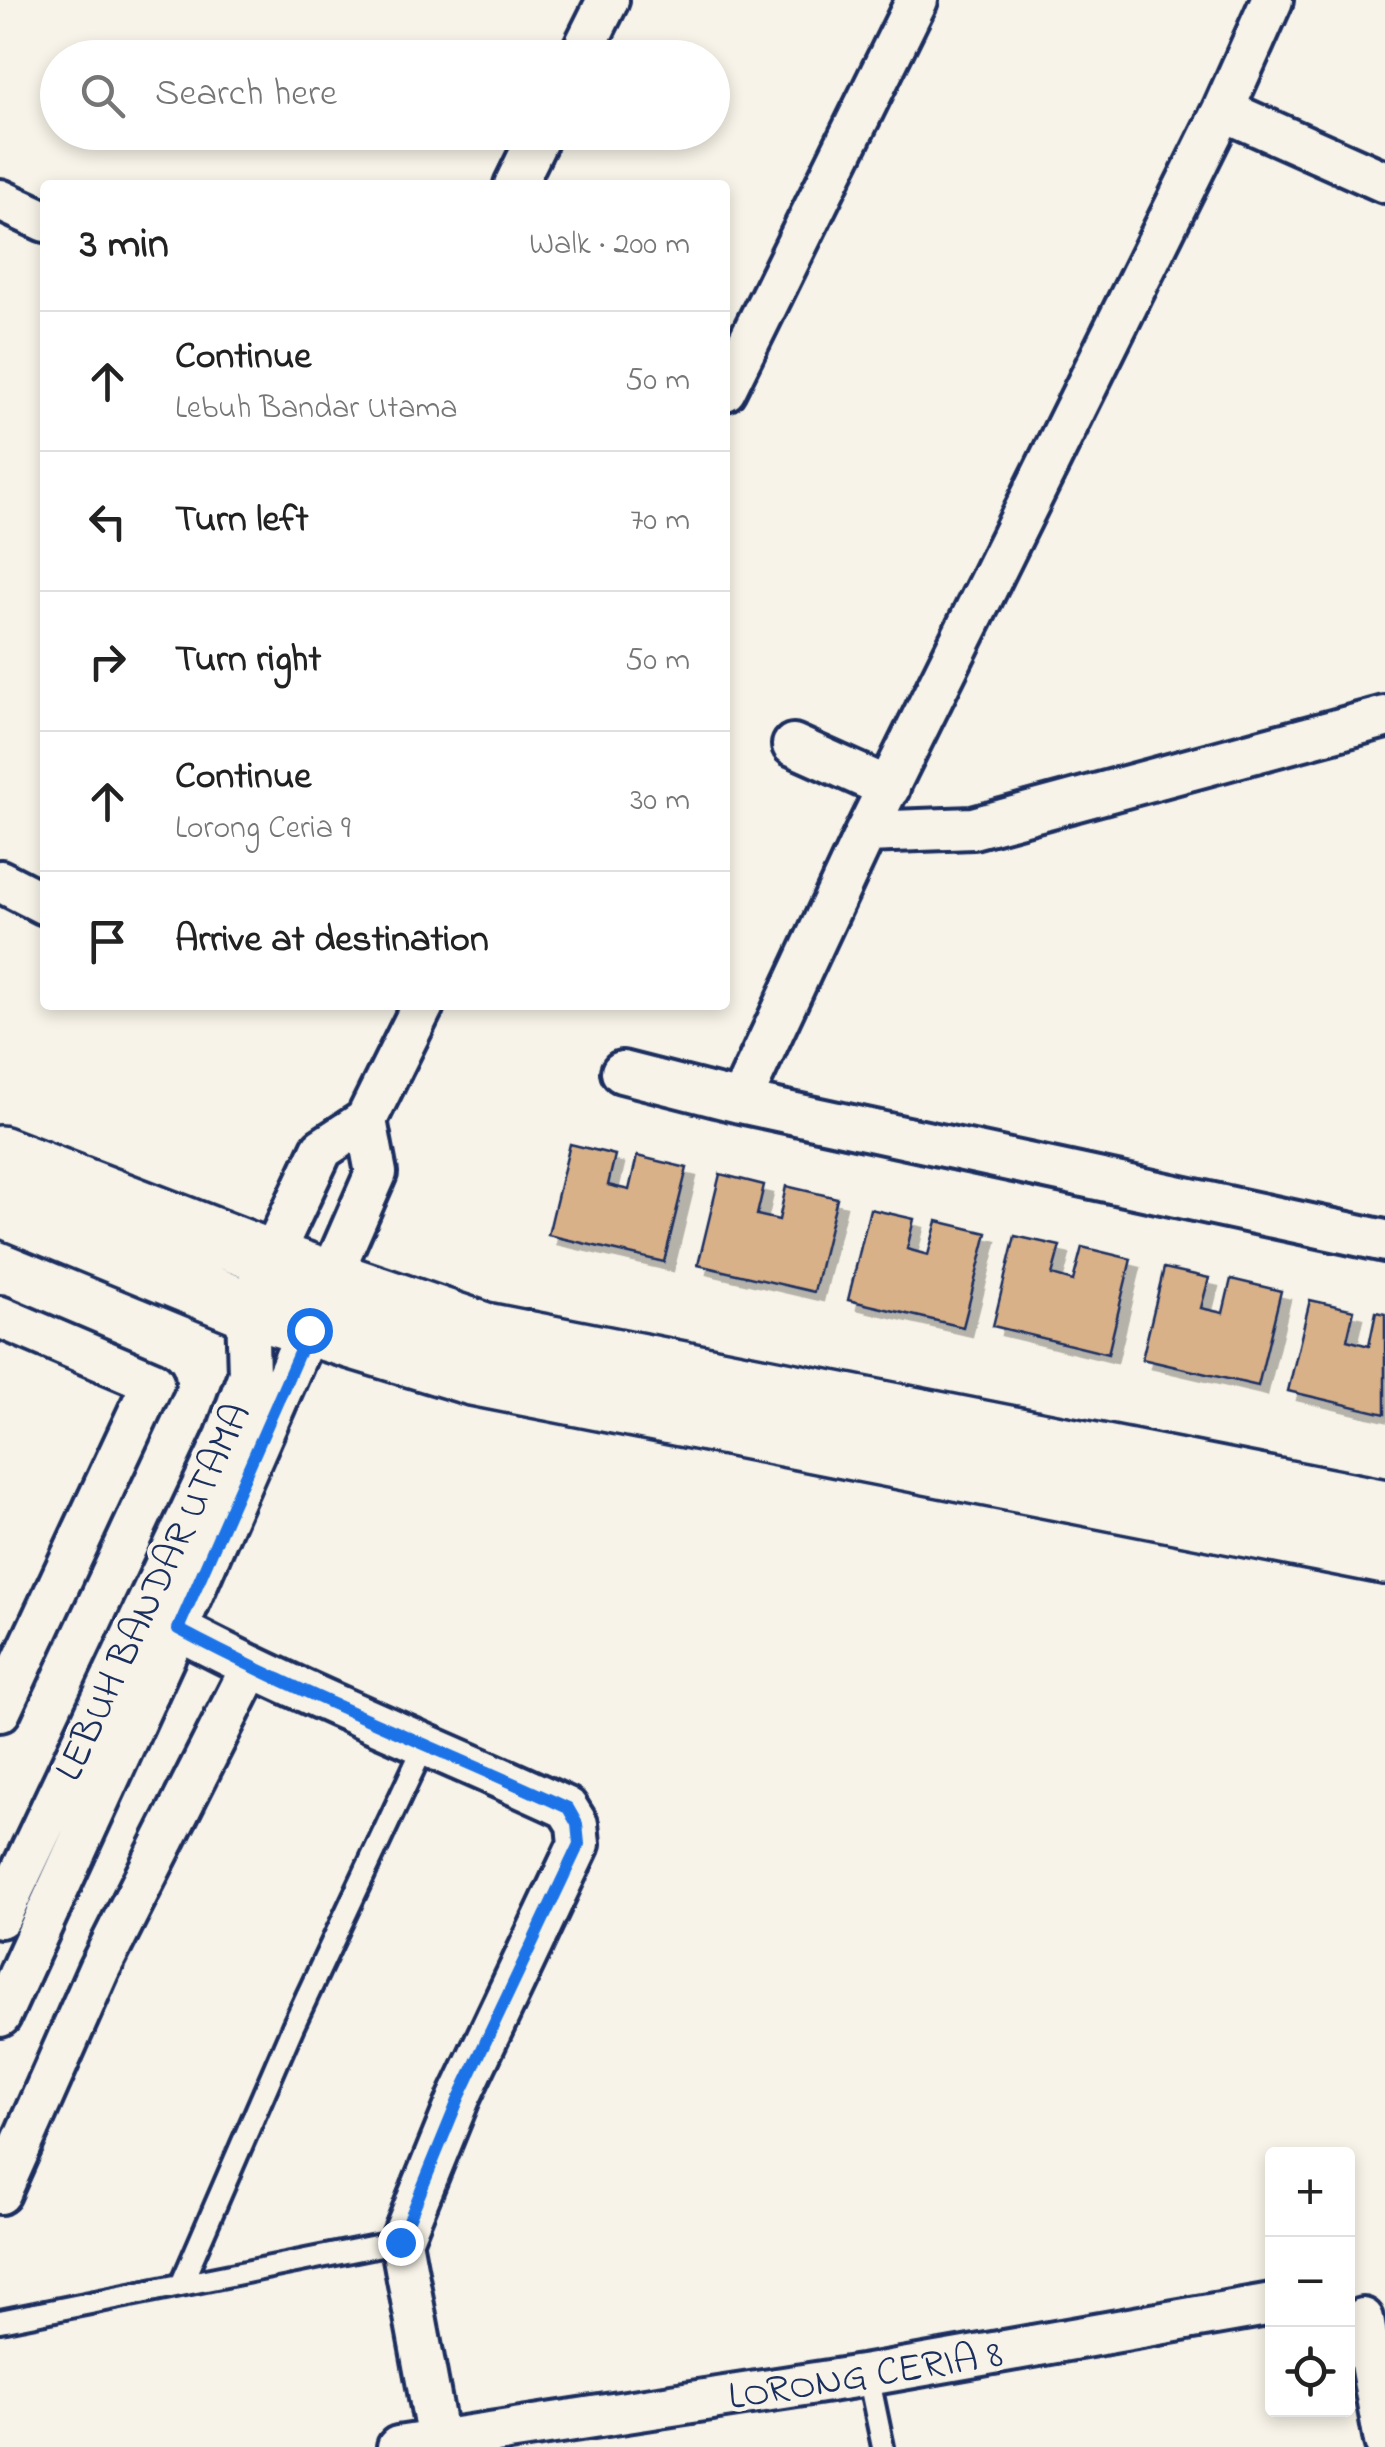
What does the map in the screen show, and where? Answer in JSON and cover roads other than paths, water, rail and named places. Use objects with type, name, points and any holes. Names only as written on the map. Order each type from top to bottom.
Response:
[{"type":"street","points":[[588,40],[608,0]]},
{"type":"street","points":[[730,380],[917,0]]},
{"type":"street","points":[[740,1102],[866,832],[1223,110],[1272,0]]},
{"type":"street","points":[[1223,110],[1385,182]]},
{"type":"street","points":[[517,180],[532,150]]},
{"type":"street","points":[[0,200],[40,219]]},
{"type":"street","points":[[866,832],[974,828],[1385,717]]},
{"type":"street","points":[[793,745],[889,788]]},
{"type":"street","points":[[0,881],[40,901]]},
{"type":"street","points":[[366,1120],[421,1010]]},
{"type":"street","points":[[622,1072],[740,1102],[1385,1241]]},
{"type":"street","name":"LEBUH BANDAR UTAMA","points":[[0,1917],[226,1437],[249,1374],[247,1309],[270,1258],[322,1150],[366,1120],[376,1172],[178,1629],[16,1937],[0,2016]]},
{"type":"street","points":[[0,1154],[270,1258],[485,1332],[1385,1508]]},
{"type":"street","points":[[0,1208],[247,1309],[472,1377],[1385,1556]]},
{"type":"street","points":[[0,1317],[153,1382],[0,1711]]},
{"type":"street","points":[[178,1629],[251,1668],[426,1742],[568,1808],[577,1824],[579,1844],[459,2098],[400,2242],[411,2445]]},
{"type":"street","points":[[0,2193],[99,1969],[251,1668]]},
{"type":"street","name":"LORONG CERIA 8","points":[[411,2445],[868,2375],[1265,2305]]},
{"type":"street","points":[[1365,2315],[1385,2441]]},
{"type":"lane","points":[[181,2285],[293,2026],[426,1742]]},
{"type":"lane","points":[[0,2321],[400,2242]]},
{"type":"lane","points":[[868,2375],[883,2447]]}]
